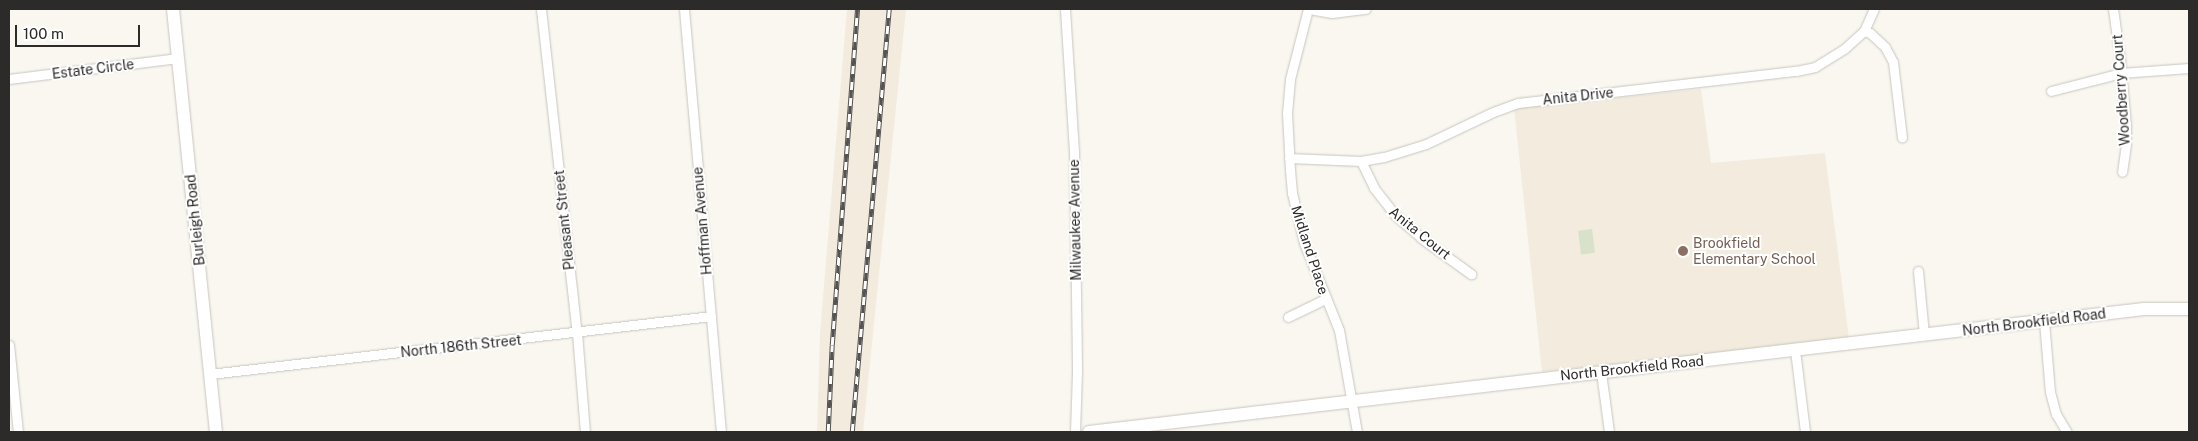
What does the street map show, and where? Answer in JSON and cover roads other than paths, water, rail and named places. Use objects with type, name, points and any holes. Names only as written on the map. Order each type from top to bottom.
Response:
[{"type":"street","name":"Burleigh Road","points":[[173,9],[216,432]]},
{"type":"street","name":"Pleasant Street","points":[[541,9],[577,333],[585,432]]},
{"type":"street","name":"Hoffman Avenue","points":[[684,9],[721,432]]},
{"type":"street","name":"Milwaukee Avenue","points":[[1065,9],[1074,162],[1077,362],[1075,432]]},
{"type":"street","points":[[1309,9],[1332,12],[1366,9]]},
{"type":"street","name":"Midland Place","points":[[1309,9],[1290,79],[1287,113],[1289,158],[1296,209],[1304,243],[1339,330],[1356,432]]},
{"type":"street","name":"Anita Drive","points":[[1289,158],[1361,161],[1426,144],[1493,112],[1518,103],[1796,72],[1815,67],[1830,59],[1864,30],[1874,9]]},
{"type":"street","name":"Woodberry Court","points":[[2113,9],[2121,73],[2126,144],[2122,172]]},
{"type":"street","points":[[1864,30],[1880,42],[1889,54],[1896,75],[1902,137]]},
{"type":"street","name":"Estate Circle","points":[[9,79],[178,58]]},
{"type":"street","points":[[2051,91],[2121,73],[2189,68]]},
{"type":"street","name":"Anita Court","points":[[1361,161],[1374,188],[1395,215],[1421,238],[1471,274]]},
{"type":"street","points":[[1918,271],[1924,335]]},
{"type":"street","points":[[1288,317],[1326,299]]},
{"type":"street","name":"North Brookfield Road","points":[[1089,432],[1165,428],[1351,401],[2144,308],[2189,308]]},
{"type":"street","name":"North 186th Street","points":[[210,374],[711,316]]},
{"type":"street","points":[[2044,321],[2050,392],[2056,414],[2067,432]]},
{"type":"street","points":[[9,345],[18,432]]},
{"type":"street","points":[[1795,350],[1805,432]]},
{"type":"street","points":[[1601,372],[1609,432]]},
{"type":"railway","points":[[828,432],[832,345],[857,9]]},
{"type":"railway","points":[[852,432],[889,9]]},
{"type":"place","name":"Brookfield Elementary School","points":[[1683,251]]}]
